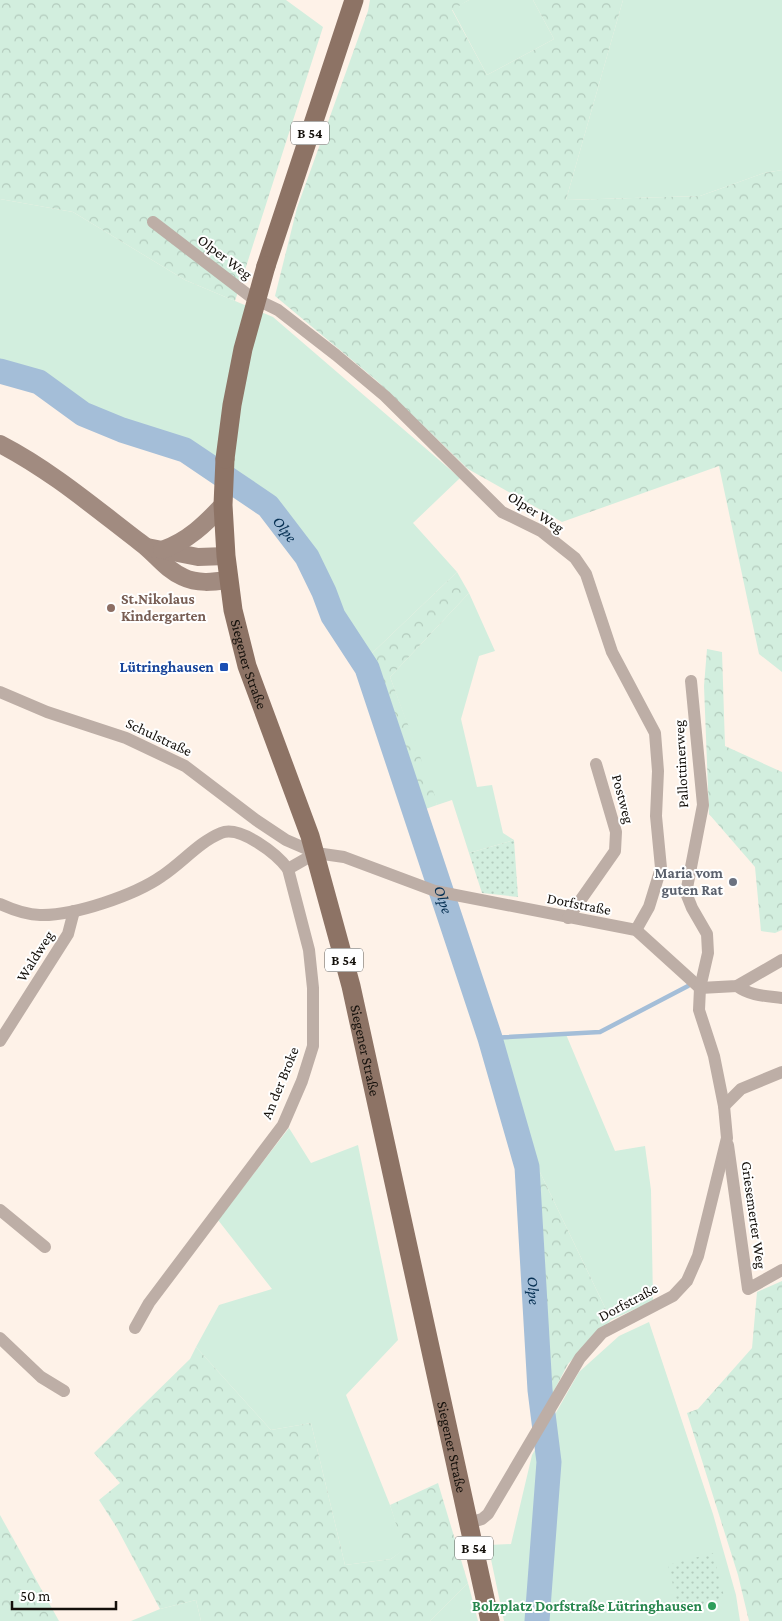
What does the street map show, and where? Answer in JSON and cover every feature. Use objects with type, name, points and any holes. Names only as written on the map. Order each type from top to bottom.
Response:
[{"type":"main road","name":"B 54","points":[[228,580],[223,504],[225,459],[232,405],[243,349],[266,266],[354,0]]},
{"type":"main road","name":"Siegener Straße","points":[[228,580],[247,666],[316,853],[328,908],[351,986],[490,1621]]},
{"type":"street","name":"Olper Weg","points":[[153,222],[251,297],[278,310],[336,355],[385,396],[502,512],[541,531],[575,558],[586,574],[612,652],[655,733],[658,771],[656,816],[661,868],[649,907],[636,930]]},
{"type":"street","points":[[0,444],[30,460],[66,484],[155,549],[167,567],[183,578],[199,582],[228,580]]},
{"type":"street","points":[[155,549],[177,545],[188,538],[204,525],[223,504]]},
{"type":"street","points":[[155,549],[198,557],[226,556]]},
{"type":"street","name":"Pallottinerweg","points":[[691,681],[703,805],[686,893],[707,934],[708,952],[700,988]]},
{"type":"street","name":"Schulstraße","points":[[0,692],[47,712],[126,738],[185,766],[286,840],[316,853]]},
{"type":"street","name":"Postweg","points":[[568,918],[615,851],[616,832],[596,764]]},
{"type":"street","points":[[0,904],[40,915],[74,911],[143,889],[221,833],[240,834],[281,859],[288,869],[316,853]]},
{"type":"street","name":"Dorfstraße","points":[[316,853],[344,857],[435,891],[636,930]]},
{"type":"street","name":"An der Broke","points":[[135,1328],[148,1303],[283,1124],[302,1080],[313,1046],[313,988],[309,950],[295,889],[288,869]]},
{"type":"street","name":"Waldweg","points":[[0,1041],[68,934],[74,911]]},
{"type":"street","points":[[636,930],[700,988],[737,986],[782,960]]},
{"type":"street","points":[[737,986],[743,991],[782,998]]},
{"type":"street","name":"Dorfstraße","points":[[469,1523],[482,1520],[488,1514],[580,1358],[602,1333],[673,1296],[686,1281],[698,1256],[727,1138],[724,1106],[714,1056],[699,1010],[700,988]]},
{"type":"street","points":[[724,1106],[741,1089],[782,1072]]},
{"type":"street","name":"Griesemerter Weg","points":[[727,1138],[748,1289],[782,1270]]},
{"type":"street","points":[[0,1210],[45,1247]]},
{"type":"street","points":[[0,1338],[41,1377],[64,1391]]},
{"type":"green space","points":[[0,0],[286,0],[323,27],[235,301],[185,280],[73,212],[0,199]]},
{"type":"green space","points":[[370,0],[469,0],[452,10],[487,75],[554,39],[533,0],[623,0],[566,200],[700,196],[764,173],[782,170],[782,672],[759,654],[719,466],[562,522],[468,469],[376,380],[275,296],[297,208],[368,11]]},
{"type":"green space","points":[[469,0],[533,0],[554,39],[487,75],[452,9]]},
{"type":"green space","points":[[623,0],[782,0],[782,170],[764,173],[700,196],[566,200]]},
{"type":"green space","points":[[0,199],[73,212],[185,280],[273,317],[460,478],[413,523],[457,572],[369,656],[339,615],[314,555],[273,503],[188,446],[124,425],[91,411],[44,380],[19,367],[0,365]]},
{"type":"green space","points":[[457,572],[469,593],[390,677],[435,796],[437,805],[420,811],[369,656]]},
{"type":"green space","points":[[469,593],[495,651],[479,656],[461,719],[477,787],[492,785],[503,833],[514,840],[469,853],[452,800],[437,805],[390,677]]},
{"type":"green space","points":[[707,649],[722,652],[725,746],[782,772],[782,930],[775,933],[761,931],[755,867],[709,814],[704,686]]},
{"type":"green space","points":[[514,840],[518,897],[482,893],[469,853]]},
{"type":"green space","points":[[565,1032],[615,1151],[645,1146],[651,1190],[653,1301],[611,1320],[537,1166],[493,1038],[507,1035]]},
{"type":"green space","points":[[507,1080],[537,1166],[611,1320],[568,1364],[547,1404],[530,1169]]},
{"type":"green space","points":[[289,1128],[311,1163],[358,1145],[398,1340],[346,1395],[390,1505],[405,1549],[391,1559],[345,1565],[311,1423],[271,1430],[196,1347],[219,1305],[272,1289],[218,1220]]},
{"type":"green space","points":[[782,1281],[782,1621],[749,1621],[738,1575],[687,1413],[698,1409],[752,1348],[757,1292]]},
{"type":"green space","points":[[649,1322],[713,1514],[736,1595],[740,1621],[504,1621],[488,1545],[511,1544],[532,1455],[579,1372],[619,1336]]},
{"type":"green space","points":[[196,1347],[271,1430],[311,1423],[345,1565],[391,1559],[404,1549],[390,1505],[438,1483],[468,1583],[430,1621],[201,1621],[196,1600],[160,1609],[117,1528],[99,1500],[120,1483],[94,1453],[190,1359]]},
{"type":"green space","points":[[0,1515],[59,1621],[0,1621]]},
{"type":"green space","points":[[713,1553],[725,1600],[673,1611],[679,1609],[668,1565]]},
{"type":"green space","points":[[468,1583],[478,1621],[430,1621]]},
{"type":"green space","points":[[196,1600],[201,1621],[131,1621],[160,1609]]},
{"type":"waterway","name":"Olpe","points":[[0,371],[39,382],[83,414],[122,430],[185,450],[268,506],[307,557],[333,616],[367,668],[490,1038],[527,1167],[540,1390],[549,1462],[537,1621]]},
{"type":"waterway","points":[[490,1038],[600,1032],[688,986]]},
{"type":"place","name":"St.Nikolaus Kindergarten","points":[[111,608]]},
{"type":"place","name":"Lütringhausen","points":[[224,667]]},
{"type":"place","name":"Maria vom guten Rat","points":[[733,882]]},
{"type":"place","name":"Bolzplatz Dorfstraße Lütringhausen","points":[[712,1606]]}]
